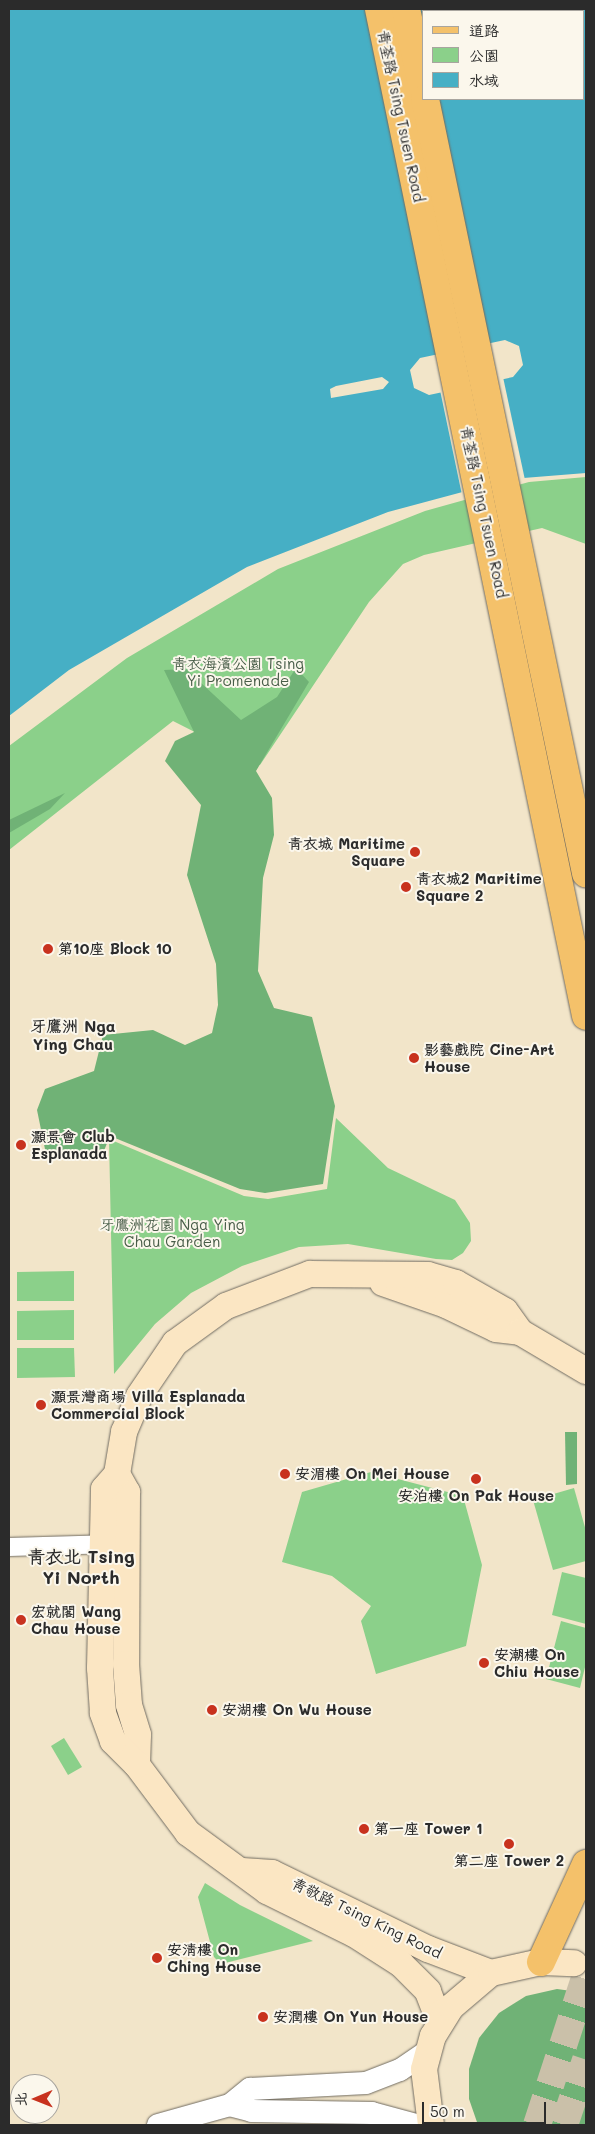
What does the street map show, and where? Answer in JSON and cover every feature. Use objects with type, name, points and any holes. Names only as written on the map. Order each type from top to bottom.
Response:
[{"type":"main road","name":"青荃路 Tsing Tsuen Road","points":[[378,9],[586,1016]]},
{"type":"main road","name":"青荃路 Tsing Tsuen Road","points":[[406,9],[422,85]]},
{"type":"main road","name":"青荃路 Tsing Tsuen Road","points":[[425,100],[586,873]]},
{"type":"main road","name":"青敬路 Tsing King Road","points":[[440,2023],[428,1991],[402,1964],[354,1934],[267,1891],[188,1833],[137,1765],[113,1741],[104,1713],[100,1544],[104,1489],[117,1474],[124,1432],[139,1396],[175,1343],[226,1306],[261,1289],[310,1274],[364,1277],[428,1275],[456,1283],[505,1311],[520,1332],[586,1371]]},
{"type":"main road","points":[[117,1474],[126,1492],[126,1664],[131,1712],[138,1734],[137,1765]]},
{"type":"main road","points":[[541,1962],[586,1864]]},
{"type":"main road","name":"青敬路 Tsing King Road","points":[[242,1871],[272,1873],[428,1949],[491,1973]]},
{"type":"main road","points":[[431,2125],[423,2091],[428,2050],[440,2023],[460,1998],[491,1973],[541,1962],[574,1964]]},
{"type":"street","points":[[9,1547],[127,1543]]},
{"type":"street","points":[[158,2125],[230,2105],[250,2089],[366,2083],[400,2070],[428,2050]]},
{"type":"street","points":[[230,2105],[252,2111],[372,2113],[416,2125]]},
{"type":"green space","name":"青衣海濱公園 Tsing Yi Promenade","points":[[586,477],[586,544],[542,528],[424,555],[403,564],[369,602],[260,765],[173,721],[9,850],[9,746],[127,658],[278,569],[425,511],[529,482]]},
{"type":"green space","points":[[296,668],[309,682],[256,771],[272,798],[274,835],[263,878],[258,971],[274,1008],[312,1017],[335,1106],[323,1184],[265,1193],[240,1189],[110,1136],[101,1158],[47,1159],[37,1110],[45,1089],[94,1071],[103,1035],[153,1030],[185,1045],[212,1033],[218,1005],[216,964],[187,875],[201,805],[165,761],[175,741],[194,732],[164,670],[186,669],[241,720],[277,697]]},
{"type":"green space","points":[[65,793],[50,809],[9,833],[9,820]]},
{"type":"green space","name":"牙鷹洲花園 Nga Ying Chau Garden","points":[[336,1118],[388,1168],[455,1200],[470,1223],[471,1241],[463,1253],[452,1260],[436,1259],[348,1244],[299,1247],[242,1266],[191,1293],[155,1324],[114,1374],[109,1139],[244,1196],[268,1199],[327,1189]]},
{"type":"green space","points":[[74,1271],[74,1301],[17,1301],[17,1272]]},
{"type":"green space","points":[[74,1310],[74,1340],[17,1340],[17,1311]]},
{"type":"green space","points":[[17,1348],[74,1348],[75,1377],[17,1378]]},
{"type":"green space","points":[[565,1432],[577,1432],[577,1484],[566,1485]]},
{"type":"green space","points":[[371,1472],[463,1496],[482,1565],[466,1646],[376,1674],[361,1621],[371,1606],[332,1576],[282,1562],[302,1492]]},
{"type":"green space","points":[[574,1488],[586,1531],[586,1561],[553,1570],[533,1500]]},
{"type":"green space","points":[[562,1572],[586,1578],[586,1624],[552,1615]]},
{"type":"green space","points":[[561,1621],[586,1628],[586,1663],[580,1688],[546,1679]]},
{"type":"green space","points":[[64,1738],[82,1767],[68,1775],[51,1746]]},
{"type":"green space","points":[[205,1883],[240,1905],[313,1941],[221,1964],[214,1957],[198,1897]]},
{"type":"green space","points":[[557,1989],[586,1993],[586,2125],[478,2125],[469,2099],[469,2069],[479,2038],[499,2013],[526,1996]]},
{"type":"water","points":[[9,9],[586,9],[586,473],[511,479],[388,512],[247,567],[69,670],[9,716]],"holes":[[[505,340],[519,346],[523,365],[513,377],[429,395],[414,388],[410,370],[420,358]],[[382,377],[389,382],[383,389],[331,398],[330,389],[336,386]]]},
{"type":"pier","points":[[503,377],[525,480],[462,495],[440,390]]},
{"type":"tunnel","points":[[537,2125],[586,1975]]},
{"type":"tunnel","points":[[564,2125],[586,2060]]},
{"type":"place","name":"青衣城 Maritime Square","points":[[415,852]]},
{"type":"place","name":"青衣城2 Maritime Square 2","points":[[406,887]]},
{"type":"place","name":"第10座 Block 10","points":[[48,949]]},
{"type":"place","name":"影藝戲院 Cine-Art House","points":[[414,1058]]},
{"type":"place","name":"灝景會 Club Esplanada","points":[[21,1145]]},
{"type":"place","name":"灝景灣商場 Villa Esplanada Commercial Block","points":[[41,1405]]},
{"type":"place","name":"安湄樓 On Mei House","points":[[285,1474]]},
{"type":"place","name":"安泊樓 On Pak House","points":[[476,1479]]},
{"type":"place","name":"宏就閣 Wang Chau House","points":[[21,1620]]},
{"type":"place","name":"安潮樓 On Chiu House","points":[[484,1663]]},
{"type":"place","name":"安湖樓 On Wu House","points":[[212,1710]]},
{"type":"place","name":"第一座 Tower 1","points":[[364,1829]]},
{"type":"place","name":"第二座 Tower 2","points":[[509,1844]]},
{"type":"place","name":"安清樓 On Ching House","points":[[157,1958]]},
{"type":"place","name":"安潤樓 On Yun House","points":[[263,2017]]},
{"type":"district","name":"牙鷹洲 Nga Ying Chau","points":[[73,1035]]},
{"type":"district","name":"青衣北 Tsing Yi North","points":[[81,1567]]}]
